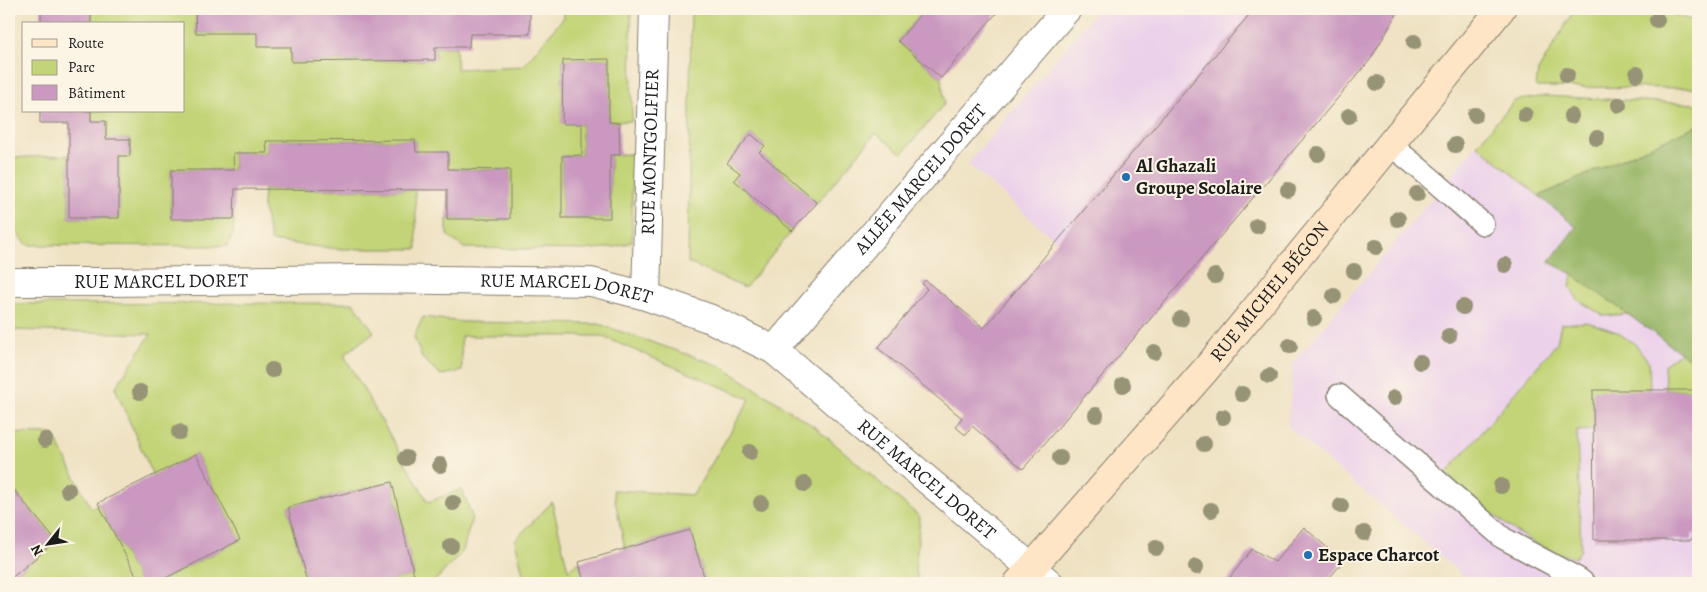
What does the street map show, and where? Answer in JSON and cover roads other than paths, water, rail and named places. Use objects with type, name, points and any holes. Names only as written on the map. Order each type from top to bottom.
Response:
[{"type":"street","name":"RUE MONTGOLFIER","points":[[646,296],[654,9]]},
{"type":"street","name":"ALLÉE MARCEL DORET","points":[[774,350],[1067,9]]},
{"type":"street","name":"RUE MICHEL BÉGON","points":[[1033,578],[1501,9]]},
{"type":"street","name":"RUE MARCEL DORET","points":[[9,282],[364,279],[591,282],[646,296],[711,319],[774,350],[1033,578]]},
{"type":"lane","points":[[1390,145],[1420,167],[1434,182],[1483,224]]},
{"type":"lane","points":[[1339,395],[1503,538],[1584,583]]},
{"type":"place","name":"Al Ghazali Groupe Scolaire","points":[[1126,177]]},
{"type":"place","name":"Espace Charcot","points":[[1308,555]]}]
